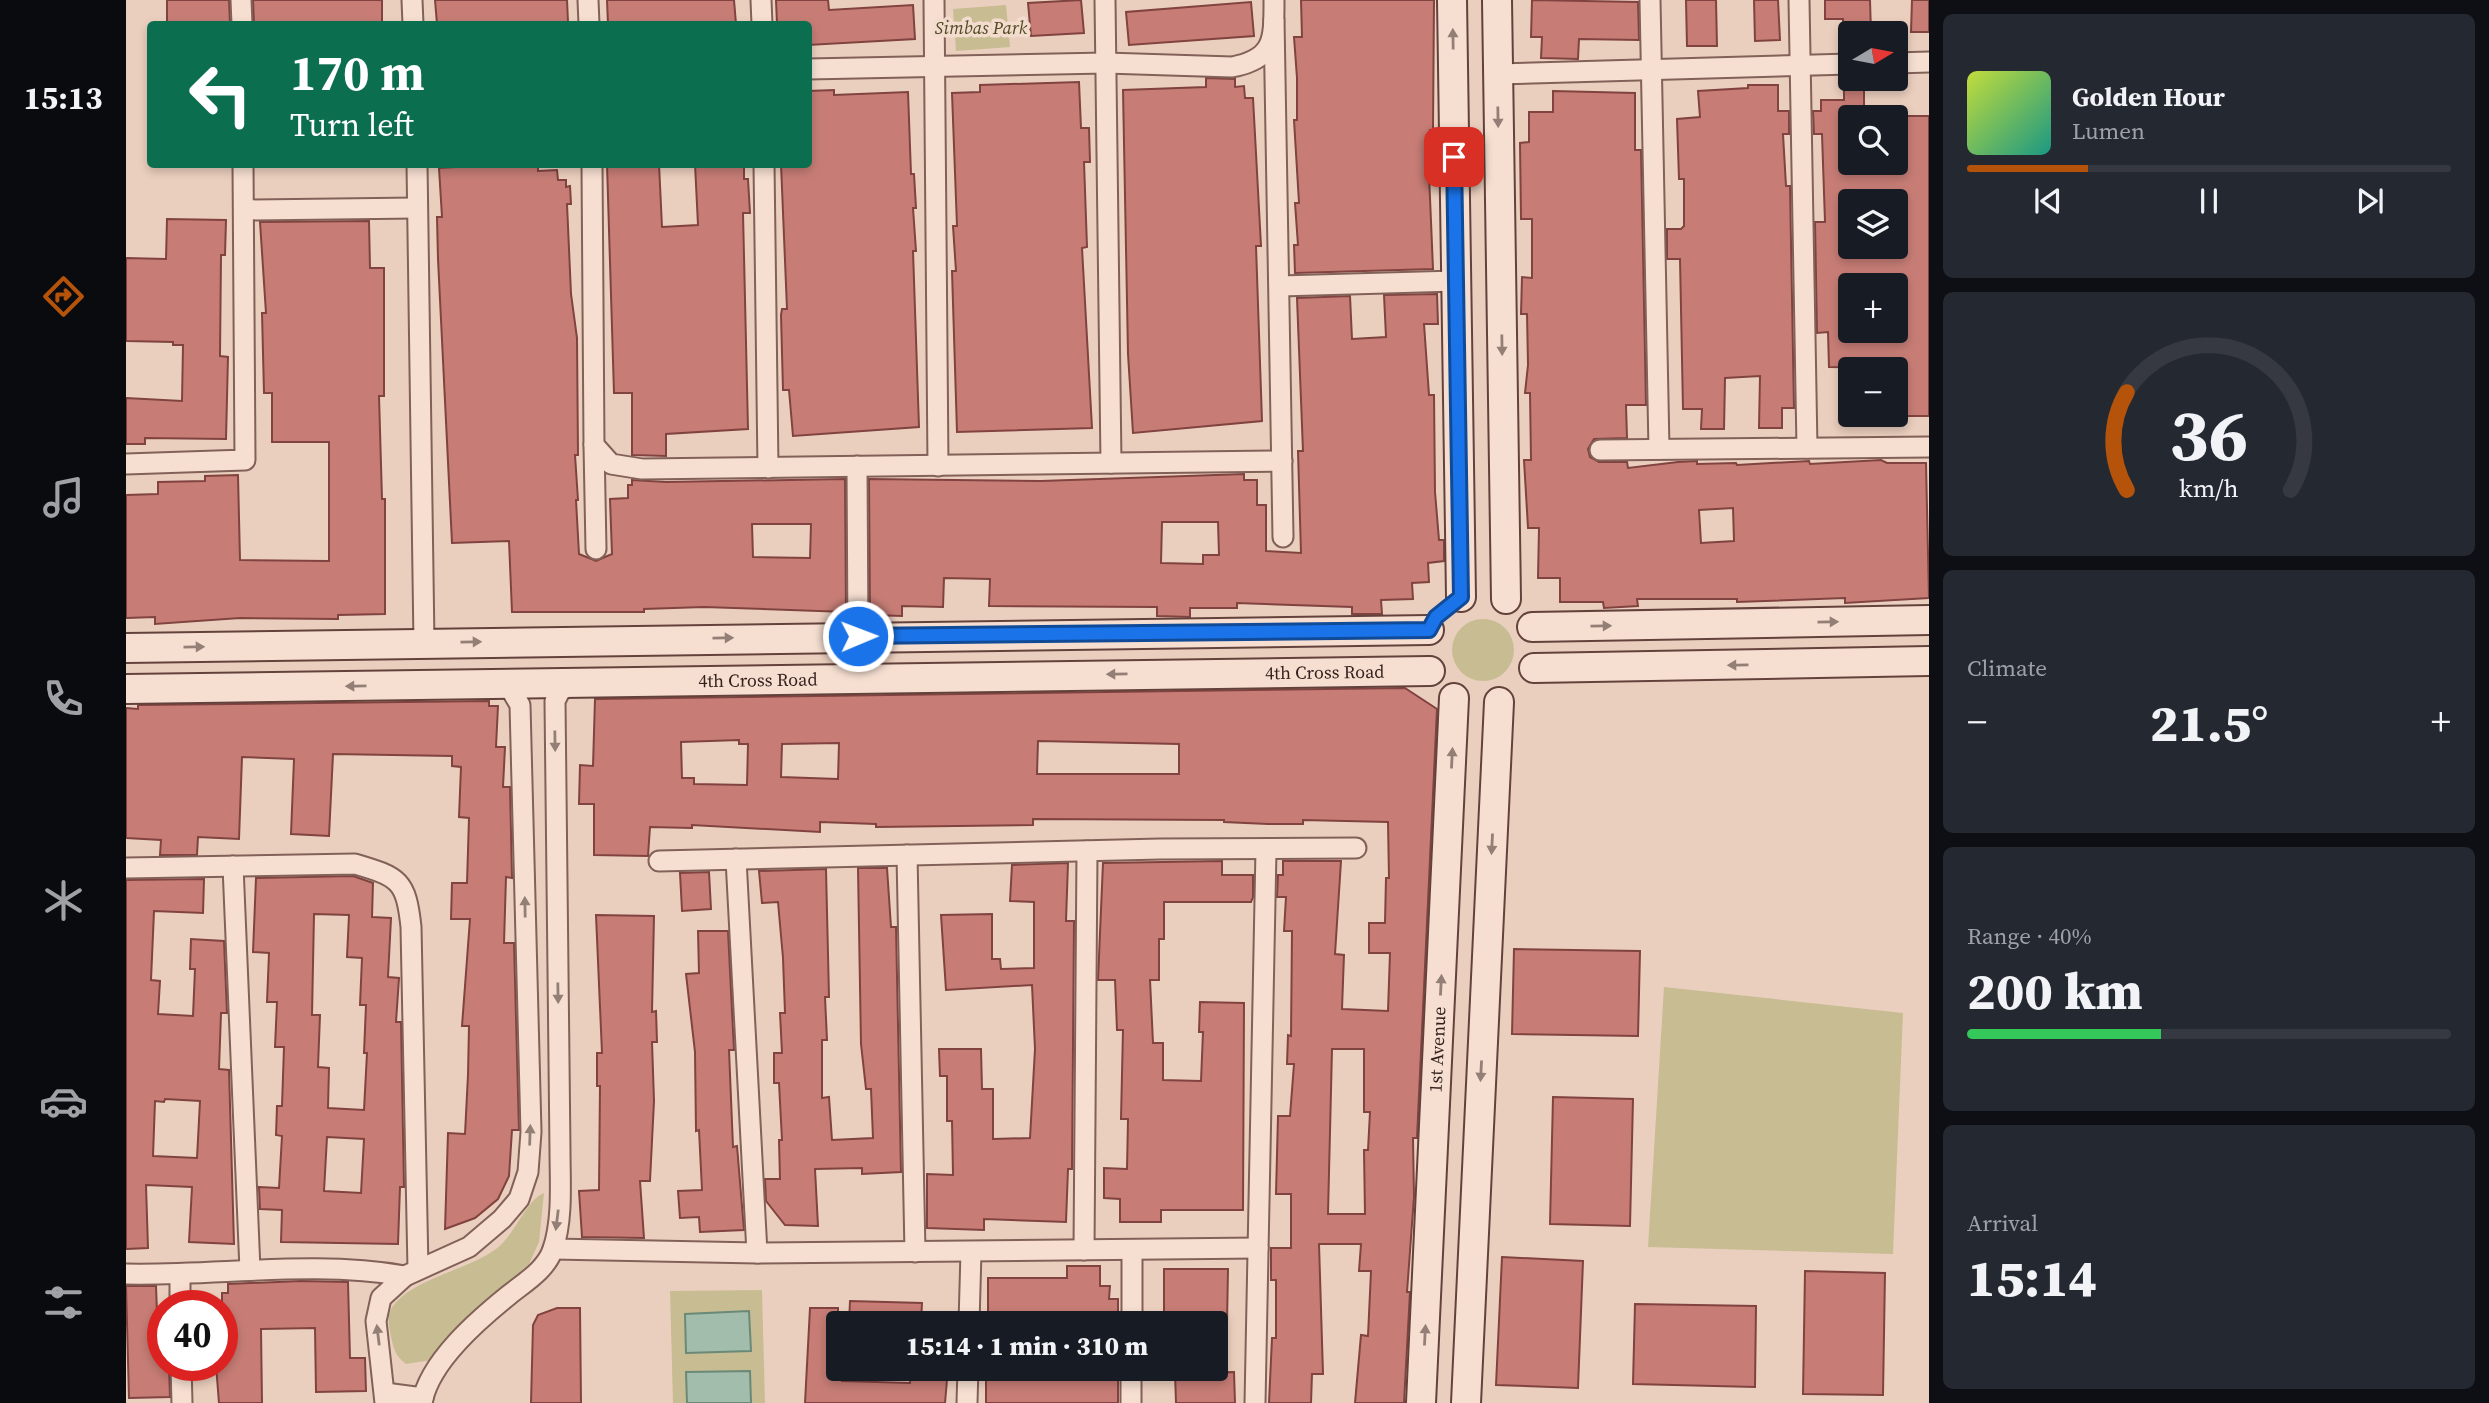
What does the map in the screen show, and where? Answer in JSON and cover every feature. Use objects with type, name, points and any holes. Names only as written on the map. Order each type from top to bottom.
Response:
[{"type":"street","points":[[241,0],[242,21]]},
{"type":"street","points":[[412,0],[413,21]]},
{"type":"street","points":[[588,0],[589,21]]},
{"type":"street","points":[[761,0],[762,21]]},
{"type":"street","points":[[934,0],[938,466]]},
{"type":"street","points":[[1105,0],[1111,463]]},
{"type":"street","points":[[1452,0],[1461,597]]},
{"type":"street","points":[[1497,0],[1506,599]]},
{"type":"street","points":[[1650,0],[1659,449]]},
{"type":"street","points":[[1799,0],[1807,448]]},
{"type":"street","points":[[812,69],[1107,63],[1232,67],[1251,64],[1263,57],[1271,44],[1274,10]]},
{"type":"street","points":[[1274,10],[1283,537]]},
{"type":"street","points":[[1908,63],[1929,62]]},
{"type":"street","points":[[1498,74],[1838,64]]},
{"type":"street","points":[[126,464],[245,460],[243,168]]},
{"type":"street","points":[[417,168],[424,643]]},
{"type":"street","points":[[592,168],[596,549]]},
{"type":"street","points":[[764,168],[768,468]]},
{"type":"street","points":[[1454,185],[1499,183]]},
{"type":"street","points":[[244,210],[416,208]]},
{"type":"street","points":[[1280,286],[1456,281]]},
{"type":"street","points":[[594,445],[611,464],[625,468],[1282,461]]},
{"type":"street","points":[[1600,450],[1929,447]]},
{"type":"street","points":[[857,466],[858,636]]},
{"type":"street","points":[[1490,594],[1506,599],[1524,613],[1532,627],[1537,646],[1534,668],[1529,679],[1512,696],[1499,702],[1473,705],[1454,698],[1439,686],[1430,671],[1426,654],[1429,630],[1436,617],[1461,597],[1490,594]]},
{"type":"street","points":[[1532,627],[1929,620]]},
{"type":"street","points":[[126,648],[1429,630]]},
{"type":"street","points":[[1175,632],[1164,643],[1166,663],[1189,673],[1217,662],[1219,651],[1213,637],[1205,632]]},
{"type":"street","points":[[640,639],[630,650],[628,659],[633,674],[654,680],[682,669],[684,658],[678,644],[670,639]]},
{"type":"street","points":[[1534,668],[1929,661]]},
{"type":"street","name":"4th Cross Road","points":[[126,689],[1430,671]]},
{"type":"street","points":[[507,683],[520,705],[531,1132],[528,1172],[519,1199],[502,1219],[469,1247],[411,1272],[382,1298],[376,1321],[385,1398],[422,1400],[443,1360],[471,1327],[540,1270],[553,1249],[560,1182],[555,701],[560,691],[575,682]]},
{"type":"street","name":"1st Avenue","points":[[1421,1403],[1454,698]]},
{"type":"street","points":[[1466,1403],[1499,702]]},
{"type":"street","points":[[659,861],[1356,848]]},
{"type":"street","points":[[1255,1403],[1266,850]]},
{"type":"street","points":[[1084,1251],[1087,851]]},
{"type":"street","points":[[907,855],[915,1252]]},
{"type":"street","points":[[736,859],[757,1253]]},
{"type":"street","points":[[126,868],[355,864],[389,874],[401,883],[408,896],[411,927],[411,1272]]},
{"type":"street","points":[[233,866],[250,1270]]},
{"type":"street","points":[[526,950],[557,950]]},
{"type":"street","points":[[528,1172],[560,1182]]},
{"type":"street","points":[[553,1249],[757,1253],[1258,1248]]},
{"type":"street","points":[[1132,1250],[1132,1311]]},
{"type":"street","points":[[969,1311],[971,1252]]},
{"type":"street","points":[[126,1274],[180,1275],[250,1270],[366,1269],[411,1272]]},
{"type":"street","points":[[180,1275],[180,1290]]},
{"type":"street","points":[[181,1381],[182,1403]]},
{"type":"street","points":[[968,1381],[968,1403]]},
{"type":"street","points":[[1131,1381],[1131,1403]]},
{"type":"green space","name":"Simbas Park","points":[[1006,5],[1010,47],[956,51],[953,9]]},
{"type":"green space","points":[[1483,619],[1495,621],[1505,628],[1512,638],[1512,662],[1505,672],[1495,679],[1483,681],[1471,679],[1461,672],[1454,662],[1452,650],[1454,638],[1461,628],[1471,621]]},
{"type":"green space","points":[[1664,987],[1903,1013],[1893,1254],[1648,1247]]},
{"type":"green space","points":[[544,1193],[539,1242],[529,1264],[463,1321],[432,1360],[406,1364],[402,1361],[394,1349],[389,1329],[393,1306],[414,1288],[496,1249],[532,1203]]},
{"type":"green space","points":[[762,1290],[765,1403],[673,1403],[670,1291]]},
{"type":"shaded area","points":[[749,1311],[751,1351],[686,1353],[685,1314]]},
{"type":"shaded area","points":[[750,1371],[751,1403],[687,1403],[686,1372]]},
{"type":"building","points":[[167,0],[229,0],[230,21],[167,21]]},
{"type":"building","points":[[253,0],[382,0],[382,21],[254,21]]},
{"type":"building","points":[[435,0],[567,0],[568,21],[437,21]]},
{"type":"building","points":[[607,0],[734,0],[736,21],[608,21]]},
{"type":"building","points":[[776,0],[828,0],[829,10],[913,5],[915,39],[812,45],[812,21],[777,21]]},
{"type":"building","points":[[1081,0],[1084,33],[1031,36],[1028,3]]},
{"type":"building","points":[[1301,0],[1434,0],[1433,130],[1430,130],[1429,174],[1433,269],[1295,273],[1294,245],[1298,245],[1295,203],[1299,203],[1294,120],[1297,120],[1297,78],[1294,37],[1302,37]]},
{"type":"building","points":[[1532,0],[1638,2],[1639,40],[1579,39],[1578,59],[1541,58],[1542,37],[1531,37]]},
{"type":"building","points":[[1686,0],[1716,0],[1717,46],[1687,46]]},
{"type":"building","points":[[1754,0],[1778,0],[1780,40],[1755,41]]},
{"type":"building","points":[[1825,0],[1870,0],[1871,21],[1825,19]]},
{"type":"building","points":[[1912,0],[1929,0],[1929,32],[1911,32]]},
{"type":"building","points":[[1251,2],[1254,36],[1129,45],[1126,12]]},
{"type":"building","points":[[1206,78],[1235,79],[1235,87],[1244,86],[1245,98],[1253,98],[1261,246],[1256,246],[1262,421],[1133,433],[1128,354],[1123,90],[1206,87]]},
{"type":"building","points":[[1079,82],[1081,128],[1089,128],[1090,162],[1084,162],[1087,247],[1082,248],[1092,428],[957,432],[952,271],[956,271],[953,226],[957,226],[952,93],[980,92],[980,85]]},
{"type":"building","points":[[1748,85],[1778,85],[1778,111],[1789,111],[1789,134],[1783,134],[1786,186],[1790,186],[1794,408],[1782,408],[1782,428],[1759,428],[1760,376],[1725,378],[1724,429],[1701,429],[1702,409],[1683,409],[1680,259],[1667,259],[1667,229],[1681,229],[1684,226],[1684,179],[1679,179],[1677,119],[1700,117],[1698,91],[1748,88]]},
{"type":"building","points":[[834,90],[834,95],[908,92],[911,174],[914,174],[916,208],[913,208],[916,251],[913,251],[919,427],[793,436],[789,390],[783,390],[781,315],[782,309],[787,309],[781,168],[812,168],[812,91]]},
{"type":"building","points":[[1553,91],[1635,93],[1635,150],[1641,150],[1646,405],[1626,405],[1627,438],[1594,439],[1588,449],[1590,457],[1599,462],[1627,462],[1628,468],[1697,461],[1697,464],[1737,465],[1881,460],[1887,463],[1926,463],[1929,598],[1845,603],[1845,598],[1737,602],[1737,599],[1637,599],[1638,606],[1604,608],[1603,602],[1560,602],[1560,578],[1538,578],[1539,528],[1528,528],[1524,460],[1531,460],[1530,393],[1525,393],[1528,365],[1527,314],[1521,314],[1522,277],[1532,278],[1532,219],[1521,219],[1520,143],[1529,142],[1529,112],[1553,112]],"holes":[[[1733,508],[1734,541],[1701,543],[1699,510]]]},
{"type":"building","points":[[1844,91],[1864,91],[1864,105],[1838,105],[1838,175],[1908,175],[1908,116],[1929,116],[1929,416],[1908,416],[1908,357],[1838,357],[1838,367],[1829,367],[1828,332],[1817,333],[1815,222],[1825,222],[1822,134],[1814,134],[1813,111],[1821,111],[1821,100],[1844,100]]},
{"type":"building","points":[[439,168],[557,170],[558,180],[566,180],[566,187],[570,186],[571,204],[567,204],[571,294],[577,338],[578,455],[575,455],[579,554],[596,561],[612,554],[610,499],[628,498],[628,485],[632,485],[632,480],[666,482],[845,479],[846,612],[704,607],[644,609],[644,612],[512,612],[509,541],[452,543],[438,259],[437,217],[442,217]],"holes":[[[752,524],[811,524],[810,558],[753,557]]]},
{"type":"building","points":[[607,168],[659,168],[662,227],[698,225],[695,168],[744,168],[744,179],[748,179],[750,213],[743,213],[748,429],[666,434],[666,456],[632,455],[632,393],[614,393]]},
{"type":"building","points":[[167,219],[226,220],[225,255],[221,255],[220,356],[228,357],[226,439],[145,438],[145,444],[126,444],[126,398],[182,401],[183,345],[173,345],[173,342],[126,341],[126,258],[166,259]]},
{"type":"building","points":[[369,221],[370,268],[384,268],[384,396],[379,396],[382,499],[385,499],[385,614],[338,615],[338,619],[240,618],[155,624],[155,617],[126,618],[126,495],[158,494],[158,482],[205,481],[205,476],[238,475],[240,560],[329,561],[329,442],[272,442],[272,393],[264,393],[262,313],[266,313],[260,222]]},
{"type":"building","points":[[1437,294],[1438,324],[1424,324],[1429,395],[1434,395],[1435,492],[1439,540],[1444,540],[1444,561],[1428,563],[1429,582],[1412,583],[1413,599],[1381,600],[1382,614],[1352,614],[1352,607],[1237,603],[1237,608],[1190,608],[1190,617],[1157,616],[1157,607],[989,606],[990,579],[944,578],[943,607],[902,606],[902,616],[870,615],[869,479],[1041,481],[1244,474],[1244,480],[1257,480],[1257,505],[1266,505],[1266,551],[1301,553],[1298,451],[1303,451],[1297,298],[1350,296],[1352,339],[1386,337],[1384,295]],"holes":[[[1162,522],[1218,522],[1219,555],[1203,555],[1203,564],[1161,563]]]},
{"type":"building","points":[[1405,688],[1437,709],[1417,1138],[1413,1138],[1414,1197],[1407,1292],[1410,1292],[1404,1403],[1355,1403],[1361,1335],[1368,1336],[1371,1271],[1359,1271],[1361,1244],[1319,1244],[1323,1374],[1312,1374],[1311,1403],[1269,1403],[1272,1338],[1276,1338],[1276,1280],[1271,1280],[1271,1248],[1291,1248],[1291,1194],[1276,1194],[1278,1116],[1290,1116],[1294,1064],[1287,1064],[1288,1035],[1291,1036],[1292,931],[1284,931],[1286,897],[1277,897],[1278,875],[1283,875],[1283,861],[1341,861],[1335,954],[1344,955],[1342,1009],[1388,1011],[1390,953],[1369,953],[1369,923],[1385,923],[1386,878],[1389,878],[1388,822],[1303,820],[1303,824],[1268,824],[1224,820],[1033,819],[1033,825],[876,827],[876,824],[820,822],[820,832],[692,825],[692,828],[650,827],[648,856],[594,855],[594,804],[579,804],[580,765],[593,766],[595,699]],"holes":[[[739,740],[739,744],[748,744],[747,785],[694,784],[694,778],[682,778],[681,742]],[[1038,741],[1179,744],[1179,774],[1037,774]],[[839,743],[838,779],[781,777],[782,744]],[[1332,1049],[1364,1049],[1364,1112],[1370,1112],[1368,1150],[1364,1150],[1365,1214],[1328,1214]]]},
{"type":"building","points":[[489,701],[489,706],[498,706],[496,747],[505,747],[503,787],[510,787],[512,878],[506,877],[504,943],[514,943],[519,1130],[512,1130],[509,1176],[498,1199],[475,1218],[445,1229],[448,1133],[465,1134],[468,1075],[469,1026],[462,1026],[470,919],[451,919],[452,883],[467,883],[469,818],[459,817],[461,767],[452,766],[452,756],[333,754],[329,836],[291,834],[294,759],[242,757],[239,839],[198,837],[197,855],[160,855],[161,840],[126,838],[126,708],[138,709],[138,705]]},
{"type":"building","points":[[1222,861],[1222,875],[1253,875],[1253,897],[1251,902],[1164,902],[1164,939],[1159,939],[1159,980],[1150,980],[1153,1043],[1163,1043],[1163,1080],[1201,1081],[1203,1032],[1199,1032],[1200,1002],[1244,1003],[1243,1210],[1161,1210],[1161,1222],[1120,1222],[1120,1199],[1104,1198],[1104,1168],[1127,1169],[1128,1119],[1121,1119],[1123,1030],[1117,1030],[1115,980],[1098,980],[1103,863]]},
{"type":"building","points":[[1068,863],[1066,921],[1074,921],[1072,1169],[1068,1169],[1066,1222],[984,1219],[984,1230],[927,1228],[927,1174],[953,1175],[952,1121],[947,1121],[947,1076],[940,1076],[939,1049],[981,1049],[982,1089],[993,1089],[993,1139],[1030,1138],[1035,1049],[1032,985],[946,990],[941,915],[992,914],[992,959],[1000,959],[1001,969],[1034,968],[1034,902],[1010,901],[1012,865]]},
{"type":"building","points":[[858,868],[887,868],[891,927],[896,927],[901,1172],[862,1174],[862,1168],[815,1169],[818,1226],[785,1225],[766,1201],[765,1179],[780,1179],[779,1140],[782,1140],[779,1083],[774,1083],[774,1053],[782,1053],[780,1013],[785,1013],[783,958],[778,902],[762,903],[759,871],[826,869],[829,997],[825,997],[827,1040],[822,1040],[822,1098],[829,1097],[832,1140],[873,1138],[871,1089],[866,1089],[861,1044]]},
{"type":"building","points":[[709,872],[711,909],[682,911],[680,873]]},
{"type":"building","points":[[353,876],[373,883],[372,917],[391,918],[388,977],[399,978],[396,1022],[401,1022],[404,1187],[400,1187],[398,1244],[281,1242],[282,1210],[260,1209],[259,1187],[279,1188],[282,1136],[276,1135],[277,1106],[282,1106],[284,1047],[275,1047],[277,1002],[267,1002],[269,953],[253,952],[256,878]],"holes":[[[314,914],[349,915],[347,957],[362,958],[360,1005],[366,1005],[364,1053],[367,1053],[364,1110],[328,1108],[329,1068],[318,1067],[320,1015],[312,1015]],[[327,1137],[364,1139],[361,1193],[324,1191]]]},
{"type":"building","points":[[204,879],[203,913],[154,911],[151,980],[160,981],[158,1014],[193,1016],[195,969],[190,969],[191,939],[224,941],[227,1013],[221,1013],[219,1069],[229,1070],[234,1244],[189,1242],[192,1187],[146,1185],[148,1248],[126,1249],[126,880]],"holes":[[[155,1101],[200,1101],[197,1158],[153,1156]]]},
{"type":"building","points":[[596,915],[654,916],[652,1012],[656,1011],[657,1042],[652,1042],[654,1101],[650,1181],[640,1181],[644,1238],[582,1237],[579,1191],[599,1190],[600,1086],[597,1086],[597,1053],[602,1053]]},
{"type":"building","points":[[698,931],[728,931],[734,1050],[729,1050],[733,1147],[737,1146],[744,1230],[700,1232],[699,1217],[680,1218],[678,1191],[702,1190],[699,1130],[696,1131],[695,1052],[686,974],[699,973]]},
{"type":"building","points":[[1514,949],[1640,951],[1638,1036],[1512,1034]]},
{"type":"building","points":[[1553,1097],[1633,1099],[1630,1226],[1550,1224]]},
{"type":"building","points":[[1502,1257],[1583,1261],[1578,1388],[1496,1385]]},
{"type":"building","points":[[1067,1266],[1100,1266],[1100,1286],[1110,1286],[1109,1299],[1118,1299],[1118,1311],[988,1311],[988,1278],[1067,1278]]},
{"type":"building","points":[[1164,1269],[1228,1269],[1227,1311],[1164,1311]]},
{"type":"building","points":[[1805,1271],[1885,1273],[1883,1395],[1803,1394]]},
{"type":"building","points":[[348,1282],[350,1358],[365,1358],[366,1391],[316,1392],[315,1328],[261,1329],[262,1403],[219,1403],[217,1381],[238,1381],[238,1290],[228,1290],[228,1284]]},
{"type":"building","points":[[126,1286],[156,1286],[156,1290],[147,1290],[147,1381],[170,1381],[170,1397],[129,1398]]},
{"type":"building","points":[[850,1301],[922,1303],[922,1311],[850,1311]]},
{"type":"building","points":[[1635,1304],[1756,1306],[1755,1387],[1633,1384]]},
{"type":"building","points":[[557,1308],[580,1308],[581,1403],[531,1403],[533,1325],[538,1315]]},
{"type":"building","points":[[810,1308],[838,1308],[838,1311],[826,1311],[826,1381],[947,1381],[945,1403],[805,1403]]},
{"type":"building","points":[[1228,1372],[1234,1372],[1235,1403],[1176,1403],[1175,1381],[1228,1381]]},
{"type":"building","points":[[986,1381],[1118,1381],[1118,1403],[986,1403]]},
{"type":"route","points":[[858,636],[1429,630],[1436,617],[1461,597],[1454,157]]}]
